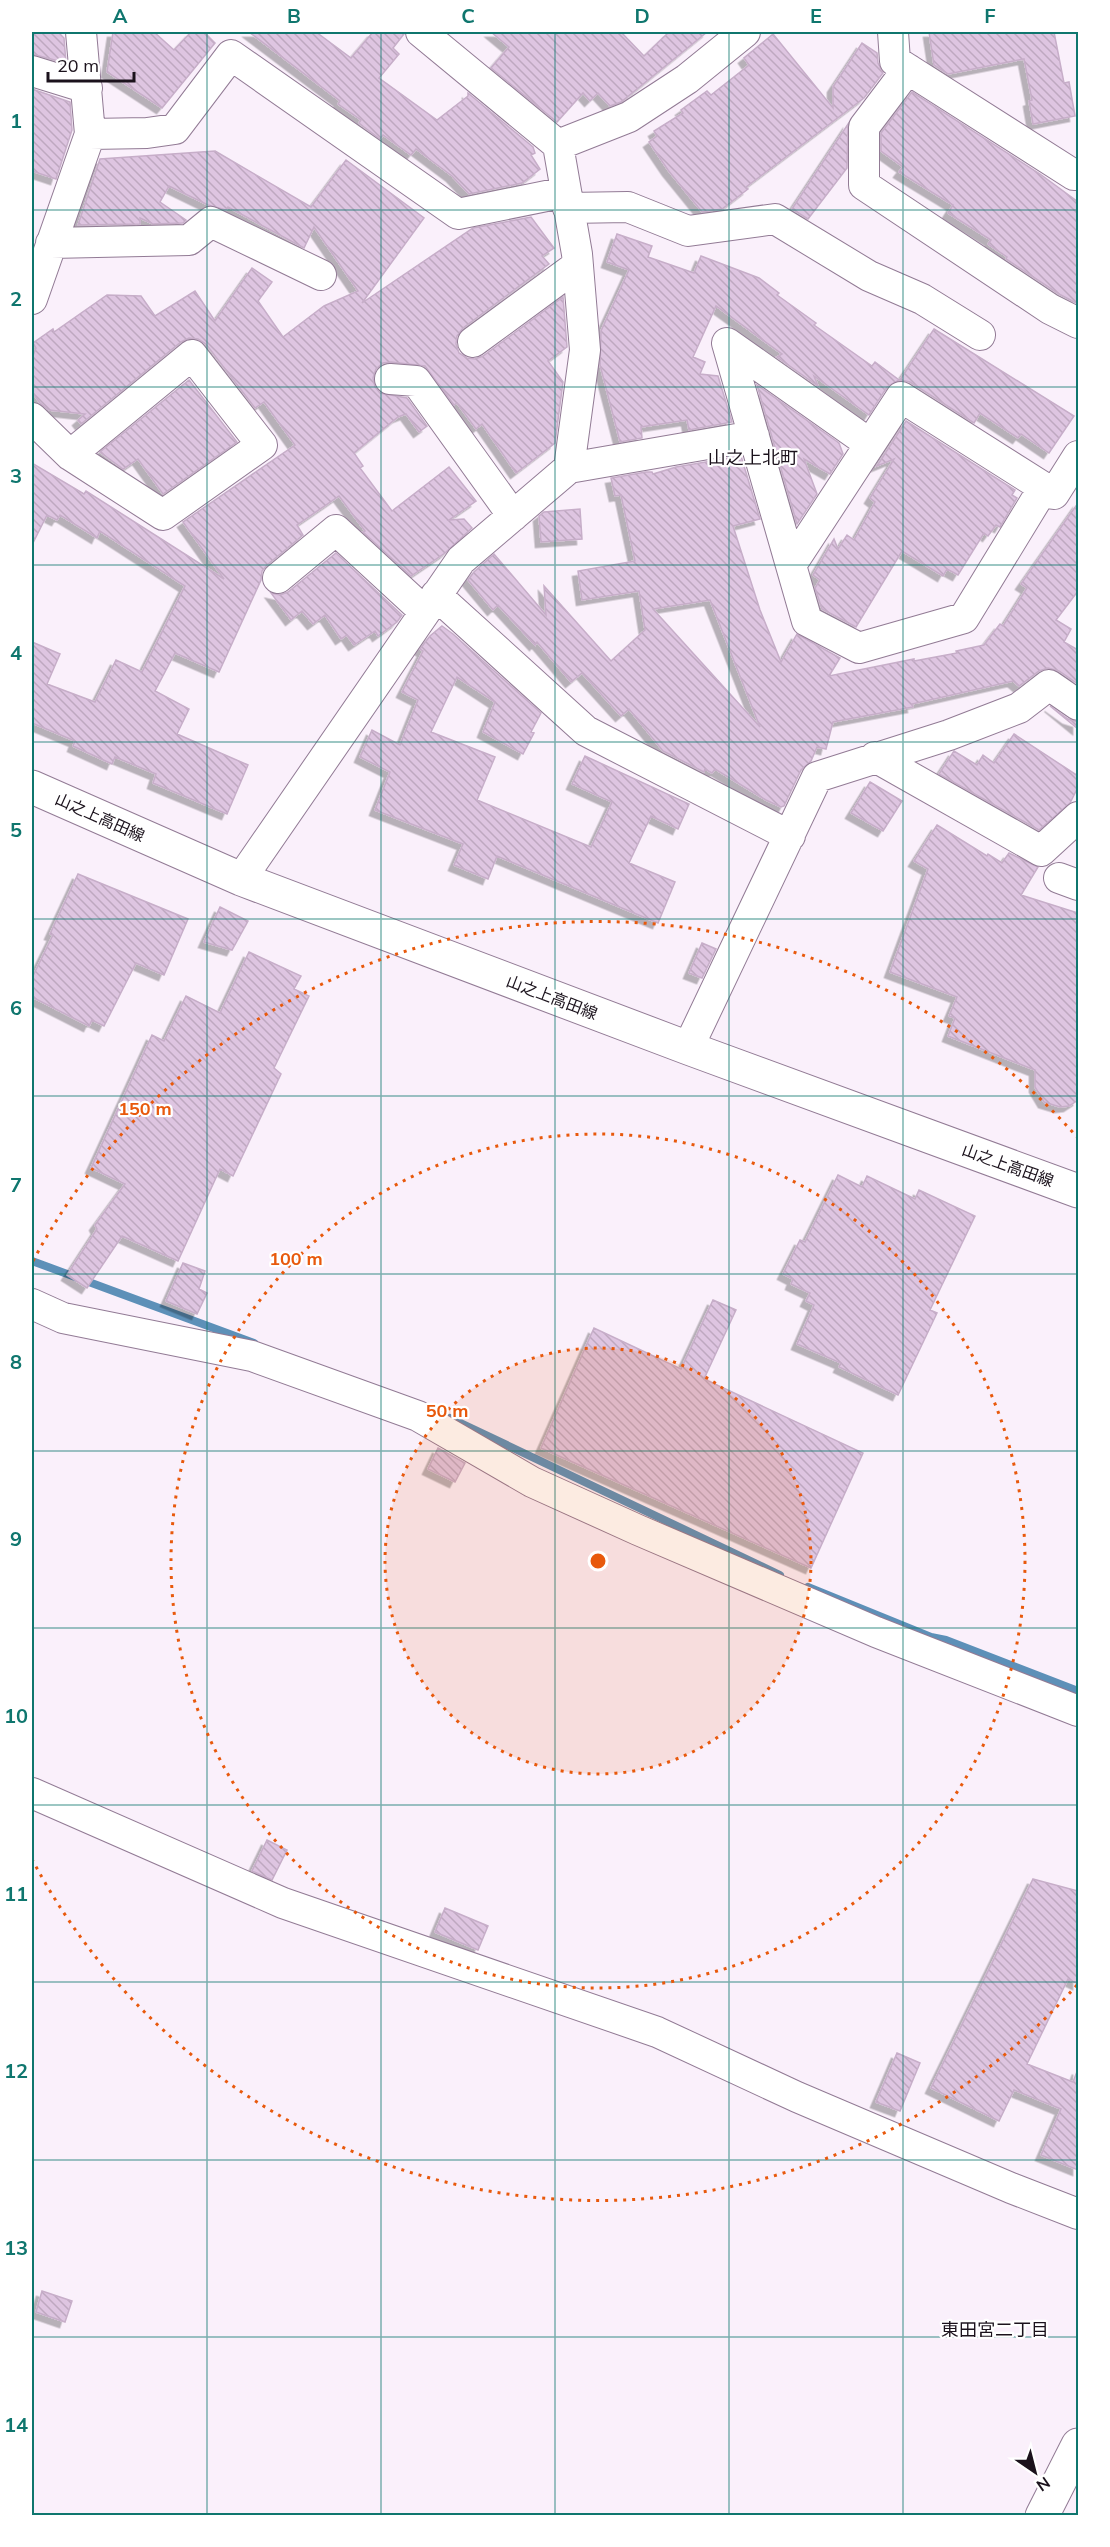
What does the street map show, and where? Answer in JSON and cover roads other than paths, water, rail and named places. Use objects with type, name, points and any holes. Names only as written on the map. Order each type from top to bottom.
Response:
[{"type":"main road","name":"山之上高田線","points":[[32,787],[241,879],[688,1048],[1078,1191]]},
{"type":"main road","points":[[1042,2516],[1078,2445]]},
{"type":"street","points":[[32,299],[90,134],[81,32]]},
{"type":"street","points":[[421,32],[453,42],[558,145],[578,265],[585,350],[569,468]]},
{"type":"street","points":[[558,145],[629,117],[687,79],[745,32]]},
{"type":"street","points":[[893,32],[895,61],[1074,175],[1078,175]]},
{"type":"street","points":[[90,134],[147,133],[175,129],[231,55],[458,214],[567,200],[628,207],[688,231],[775,219],[869,276],[922,299],[980,335]]},
{"type":"street","points":[[908,69],[864,127],[864,185],[1050,309],[1078,323]]},
{"type":"street","points":[[32,71],[87,88]]},
{"type":"street","points":[[51,243],[189,240],[211,222],[321,275]]},
{"type":"street","points":[[473,342],[578,265]]},
{"type":"street","points":[[870,444],[727,343],[807,621],[859,648],[964,618],[1044,487]]},
{"type":"street","points":[[32,418],[70,455],[163,515],[262,446],[192,356],[70,455]]},
{"type":"street","points":[[390,379],[416,381],[513,516]]},
{"type":"street","points":[[791,565],[901,398],[1054,494],[1078,456]]},
{"type":"street","points":[[241,879],[461,560],[569,468],[754,436]]},
{"type":"street","points":[[278,578],[336,530],[431,604],[586,731],[789,836]]},
{"type":"street","points":[[688,1048],[817,777],[949,735],[1019,708],[1048,685],[1078,705]]},
{"type":"street","points":[[876,757],[1041,850],[1078,817]]},
{"type":"street","points":[[32,1304],[63,1318],[252,1356],[418,1416],[532,1482],[638,1530],[876,1632],[1078,1711]]},
{"type":"street","points":[[32,1793],[283,1903],[657,2032],[797,2097],[1078,2214]]},
{"type":"waterway","points":[[32,1261],[254,1343]]},
{"type":"waterway","points":[[450,1418],[780,1575]]},
{"type":"waterway","points":[[808,1587],[931,1637],[946,1640],[1078,1691]]},
{"type":"district","name":"山之上北町","points":[[753,458]]},
{"type":"district","name":"東田宮二丁目","points":[[995,2330]]}]
